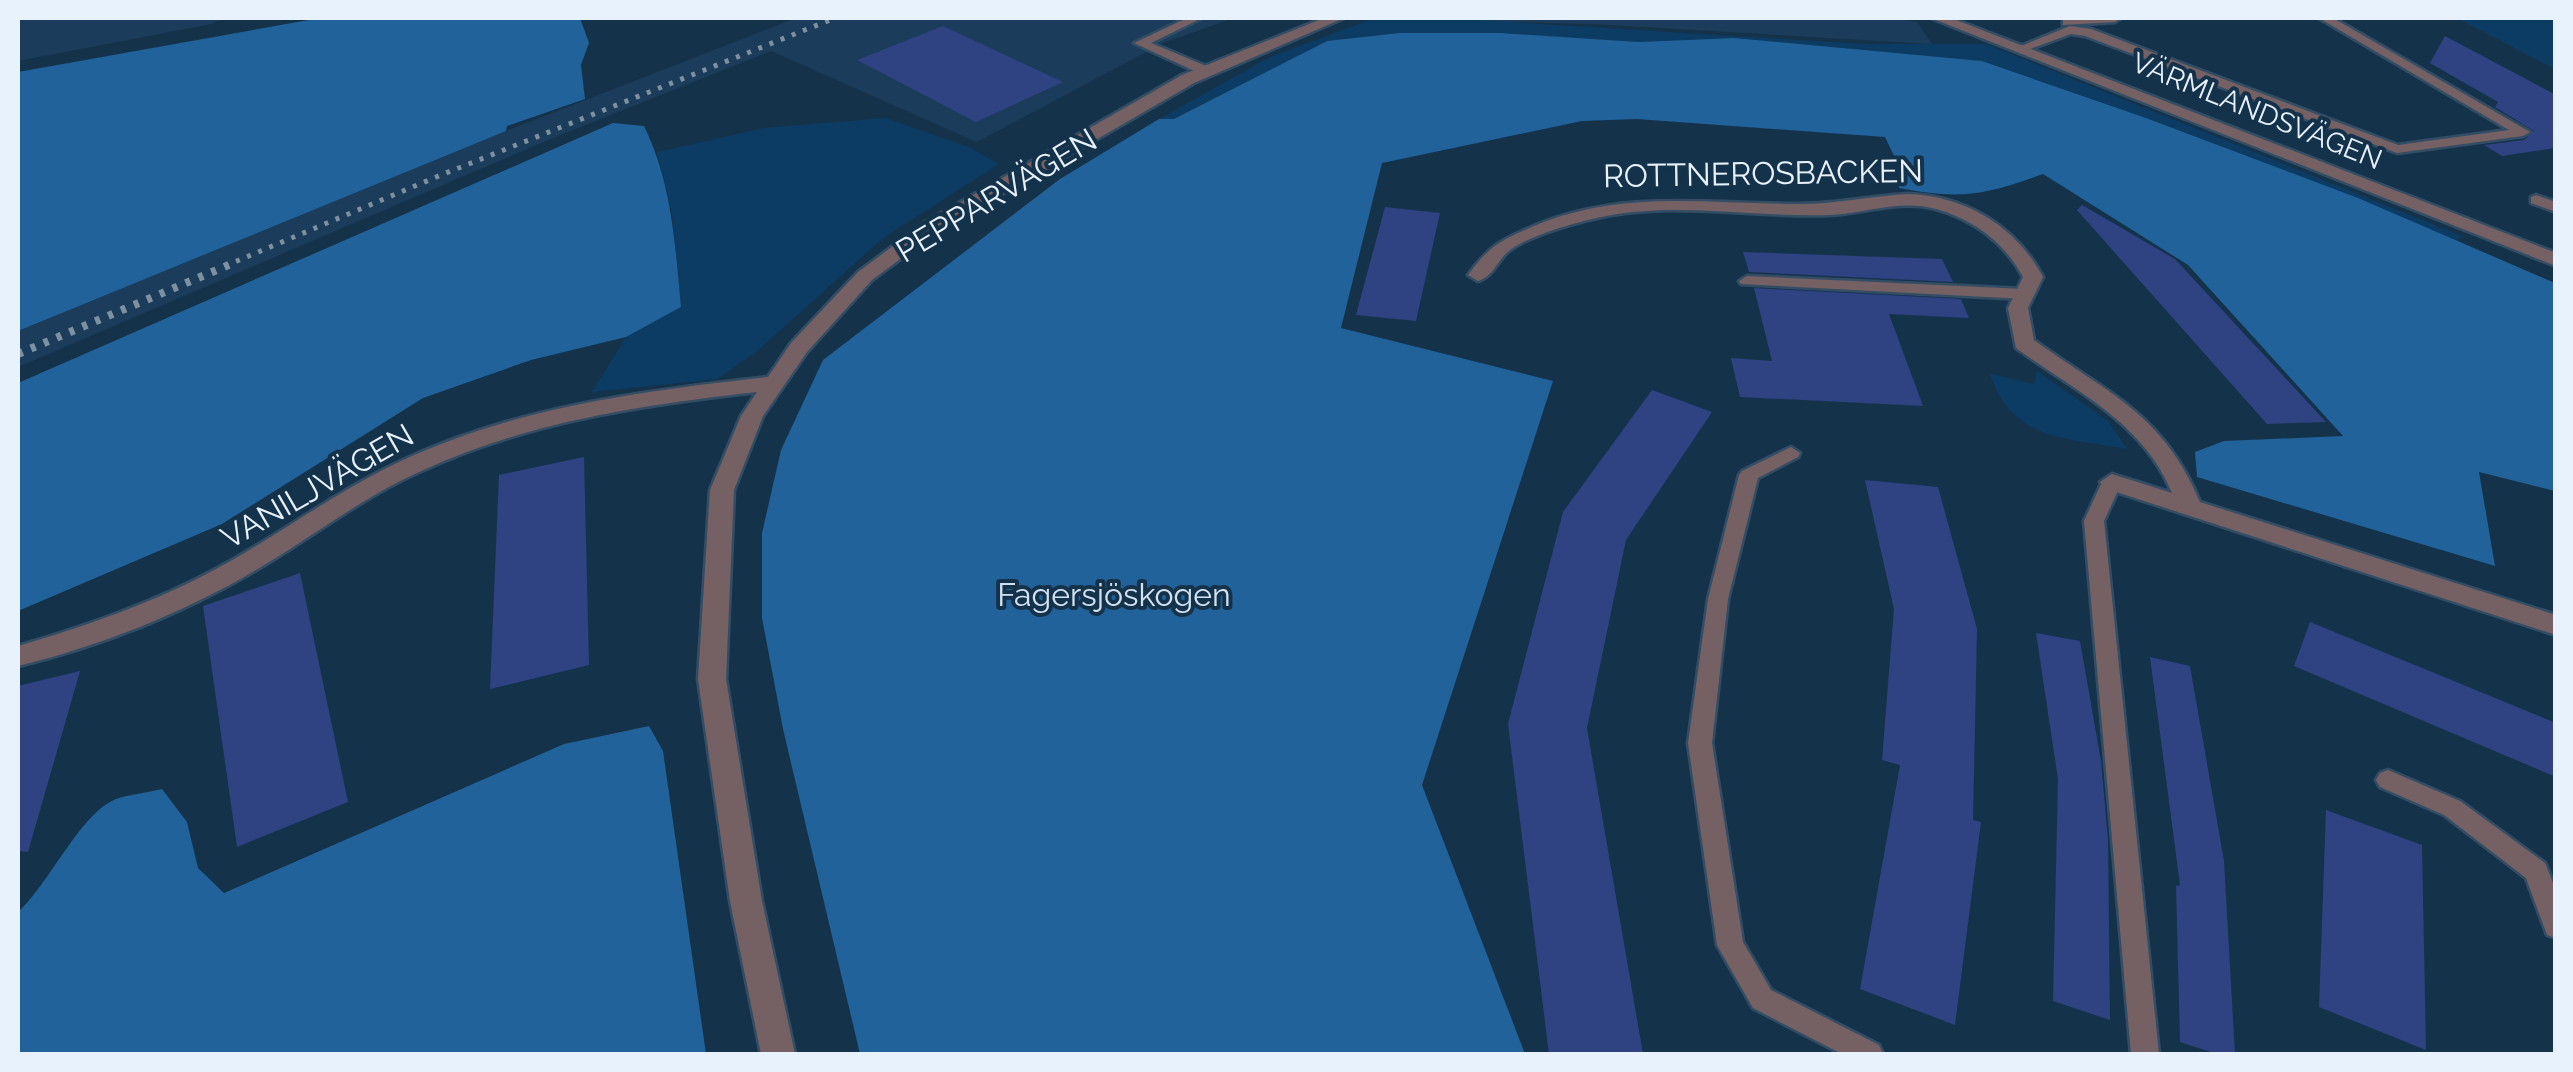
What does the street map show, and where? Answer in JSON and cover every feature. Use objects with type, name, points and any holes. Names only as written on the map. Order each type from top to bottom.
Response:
[{"type":"street","name":"PEPPARVÄGEN","points":[[778,1054],[746,900],[712,679],[722,490],[752,416],[799,348],[865,276],[931,227],[1206,71],[1336,18]]},
{"type":"street","name":"VÄRMLANDSVÄGEN","points":[[1938,18],[2556,260]]},
{"type":"street","name":"ROTTNEROSBACKEN","points":[[1478,274],[1503,246],[1565,218],[1598,209],[1690,204],[1835,208],[1931,201],[1966,214],[2008,239],[2024,258],[2032,277],[2018,308],[2024,343],[2140,422],[2178,471],[2189,504]]},
{"type":"street","name":"VANILJVÄGEN","points":[[18,656],[75,640],[224,577],[408,466],[469,442],[554,415],[638,398],[775,382]]},
{"type":"street","points":[[2112,482],[2556,624]]},
{"type":"lane","points":[[1196,18],[1140,43],[1206,71]]},
{"type":"lane","points":[[2115,18],[2058,23],[2397,149],[2523,132],[2325,18]]},
{"type":"lane","points":[[2022,48],[2070,30]]},
{"type":"lane","points":[[2536,200],[2556,208]]},
{"type":"lane","points":[[1748,282],[2024,294]]},
{"type":"lane","points":[[1791,453],[1748,474],[1718,599],[1700,743],[1730,946],[1762,999],[1869,1054]]},
{"type":"lane","points":[[2112,482],[2094,520],[2145,1054]]},
{"type":"lane","points":[[2388,780],[2452,808],[2536,871],[2556,927]]},
{"type":"shaded area","points":[[18,18],[226,18],[18,61]]},
{"type":"shaded area","points":[[796,18],[1234,18],[1163,43],[977,142],[771,51],[548,140],[18,367],[18,331],[455,151]]},
{"type":"shaded area","points":[[1375,18],[1445,18],[1863,44],[1986,44],[2462,236],[2457,241],[2358,198],[1982,61],[1734,38],[1639,42],[1501,33],[1399,33],[1327,41],[1174,120],[1159,119],[1270,57]]},
{"type":"shaded area","points":[[1456,18],[1896,18],[1917,22],[1932,44],[1593,24],[1466,21]]},
{"type":"shaded area","points":[[2456,18],[2555,18],[2555,69]]},
{"type":"shaded area","points":[[886,118],[971,148],[999,164],[883,238],[755,353],[717,379],[592,392],[626,337],[681,307],[672,214],[657,152],[764,128]]},
{"type":"shaded area","points":[[2037,371],[2108,421],[2127,449],[2044,432],[2012,412],[1990,374],[2034,384]]},
{"type":"green space","points":[[320,18],[580,18],[589,43],[581,65],[585,99],[507,126],[506,131],[18,331],[18,72]]},
{"type":"green space","name":"Fagersjöskogen","points":[[1399,33],[1501,33],[1639,42],[1734,38],[1982,61],[2358,198],[2555,283],[2555,491],[2479,472],[2495,566],[2197,477],[2195,452],[2224,441],[2343,436],[2188,265],[2043,174],[1973,193],[1921,192],[1899,188],[1897,162],[1885,137],[1637,119],[1582,121],[1382,163],[1341,328],[1553,381],[1422,785],[1525,1054],[860,1054],[783,729],[762,618],[762,533],[781,450],[823,360],[1060,179],[1159,119],[1174,119],[1327,41]]},
{"type":"green space","points":[[613,123],[644,126],[661,169],[671,214],[681,307],[626,337],[531,360],[423,398],[222,524],[18,611],[18,383]]},
{"type":"green space","points":[[649,726],[663,751],[706,1054],[18,1054],[18,912],[90,818],[116,799],[162,789],[187,822],[198,868],[224,893],[564,744]]},
{"type":"building","points":[[943,26],[1063,82],[976,122],[857,60]]},
{"type":"building","points":[[2445,36],[2556,95],[2556,148],[2502,156],[2484,145],[2524,140],[2534,131],[2495,107],[2498,102],[2430,63]]},
{"type":"building","points":[[2082,205],[2175,259],[2326,422],[2267,424],[2077,210]]},
{"type":"building","points":[[1385,207],[1440,213],[1416,321],[1356,315]]},
{"type":"building","points":[[1743,252],[1942,259],[1953,282],[1749,272]]},
{"type":"building","points":[[1754,288],[1961,299],[1969,318],[1889,314],[1923,406],[1740,397],[1731,358],[1772,361]]},
{"type":"building","points":[[1652,390],[1712,412],[1626,540],[1587,728],[1643,1054],[1549,1054],[1508,724],[1563,512]]},
{"type":"building","points":[[584,457],[589,665],[490,689],[499,475]]},
{"type":"building","points":[[1865,480],[1938,487],[1977,629],[1973,820],[1981,822],[1955,1025],[1860,989],[1900,765],[1882,760],[1894,609]]},
{"type":"building","points":[[300,573],[348,802],[237,847],[203,606]]},
{"type":"building","points":[[2310,622],[2556,723],[2556,777],[2294,666]]},
{"type":"building","points":[[2036,633],[2080,641],[2101,761],[2108,839],[2110,1020],[2053,1001],[2058,779]]},
{"type":"building","points":[[2150,657],[2190,666],[2224,861],[2235,1054],[2217,1054],[2180,1042],[2176,886],[2180,885]]},
{"type":"building","points":[[80,671],[28,852],[18,851],[18,686]]},
{"type":"building","points":[[2326,810],[2422,845],[2426,1050],[2319,1007]]},
{"type":"railway","points":[[225,266],[835,18]]},
{"type":"railway","points":[[18,354],[231,264]]}]
